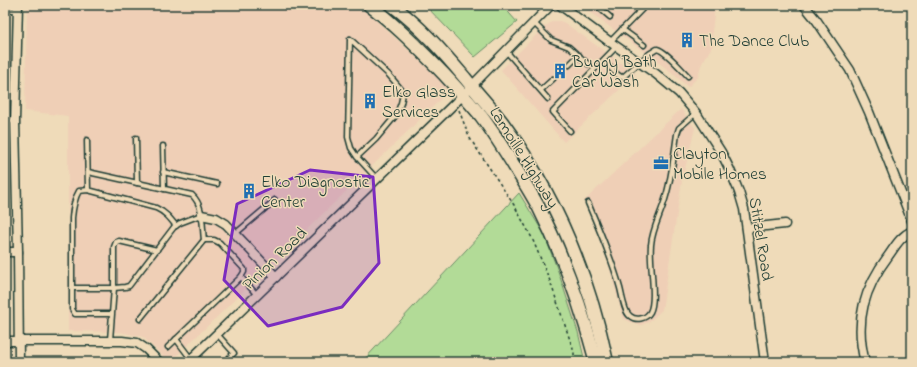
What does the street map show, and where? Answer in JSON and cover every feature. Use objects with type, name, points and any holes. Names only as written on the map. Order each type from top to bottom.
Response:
[{"type":"main road","name":"Lamoille Highway","points":[[369,5],[406,35],[463,95],[497,139],[539,207],[557,247],[572,284],[589,335],[596,362]]},
{"type":"main road","name":"Lamoille Highway","points":[[392,5],[438,46],[502,122],[541,184],[563,226],[586,287],[607,362]]},
{"type":"street","name":"Pinion Road","points":[[190,360],[463,95],[551,5]]},
{"type":"street","name":"Stitzel Road","points":[[560,5],[656,74],[679,93],[696,113],[721,152],[739,192],[744,209],[765,362]]},
{"type":"street","points":[[804,5],[817,21],[850,70],[869,112],[912,221]]},
{"type":"street","points":[[18,8],[16,121],[19,362]]},
{"type":"street","points":[[201,215],[216,218],[226,224],[276,277]]},
{"type":"street","points":[[747,228],[785,224]]},
{"type":"street","points":[[865,362],[861,348],[860,334],[862,310],[866,295],[886,258],[902,237],[912,231]]},
{"type":"street","points":[[5,252],[18,252]]},
{"type":"street","points":[[5,341],[110,340],[137,343],[146,349],[159,362]]},
{"type":"lane","points":[[596,5],[610,17]]},
{"type":"lane","points":[[570,131],[553,112],[603,61],[622,29],[646,5]]},
{"type":"lane","points":[[5,10],[18,8]]},
{"type":"lane","points":[[534,23],[551,40],[569,47],[588,64]]},
{"type":"lane","points":[[622,29],[644,45]]},
{"type":"lane","points":[[356,157],[376,139],[396,114],[403,94],[402,89],[350,39],[348,137],[351,148],[356,157],[377,179]]},
{"type":"lane","points":[[603,61],[621,77],[626,76],[639,63],[657,49],[660,50],[688,76]]},
{"type":"lane","points":[[506,51],[548,99]]},
{"type":"lane","points":[[569,65],[579,55]]},
{"type":"lane","points":[[541,90],[553,79]]},
{"type":"lane","points":[[588,203],[607,249],[619,285],[626,313],[636,319],[646,317],[652,308],[653,300],[652,238],[666,196],[677,134],[679,128],[696,113]]},
{"type":"lane","points":[[5,120],[16,121]]},
{"type":"lane","points":[[136,138],[137,183]]},
{"type":"lane","points":[[87,140],[88,190]]},
{"type":"lane","points":[[163,146],[164,189]]},
{"type":"lane","points":[[88,172],[192,195],[199,204],[204,240],[140,319]]},
{"type":"lane","points":[[163,172],[217,184]]},
{"type":"lane","points":[[111,314],[75,314],[72,309],[72,218],[76,195],[80,191],[88,190],[156,208],[163,211],[176,226]]},
{"type":"lane","points":[[235,234],[275,200]]},
{"type":"lane","points":[[72,288],[114,288],[125,287],[131,284],[174,227],[180,222],[201,215]]},
{"type":"lane","points":[[168,347],[241,277],[244,272],[244,268],[220,243],[214,240],[204,240]]},
{"type":"lane","points":[[110,340],[114,288],[114,247],[116,242],[118,241],[157,250]]},
{"type":"lane","points":[[241,277],[257,295]]},
{"type":"lane","points":[[217,334],[234,353],[225,362]]},
{"type":"lane","points":[[176,339],[190,360]]},
{"type":"path","points":[[460,112],[469,137],[517,208],[540,254],[555,293],[574,352],[574,362]]},
{"type":"highlighted area","points":[[310,170],[373,177],[379,263],[342,307],[268,326],[224,280],[237,204]]},
{"type":"shaded area","points":[[5,5],[10,5],[9,32],[5,32]]},
{"type":"shaded area","points":[[27,5],[358,5],[445,84],[446,91],[443,97],[222,312],[171,361],[168,361],[143,337],[120,332],[68,331],[68,116],[25,111]]},
{"type":"shaded area","points":[[580,5],[714,5],[712,32],[713,45],[701,65],[698,77],[688,87],[670,71]]},
{"type":"shaded area","points":[[553,21],[565,23],[636,74],[564,142],[501,70],[543,28]]},
{"type":"shaded area","name":"Clayton Mobile Homes","points":[[681,109],[695,128],[682,181],[662,310],[649,322],[641,325],[624,319],[608,262],[584,201]]},
{"type":"green space","points":[[425,5],[502,5],[517,22],[475,57]]},
{"type":"green space","points":[[519,193],[544,234],[578,332],[585,362],[362,362]]},
{"type":"place","name":"The Dance Club","points":[[687,40]]},
{"type":"place","name":"Buggy Bath Car Wash","points":[[560,71]]},
{"type":"place","name":"Elko Glass Services","points":[[370,101]]},
{"type":"place","name":"Clayton Mobile Homes","points":[[661,163]]},
{"type":"place","name":"Elko Diagnostic Center","points":[[249,191]]}]
